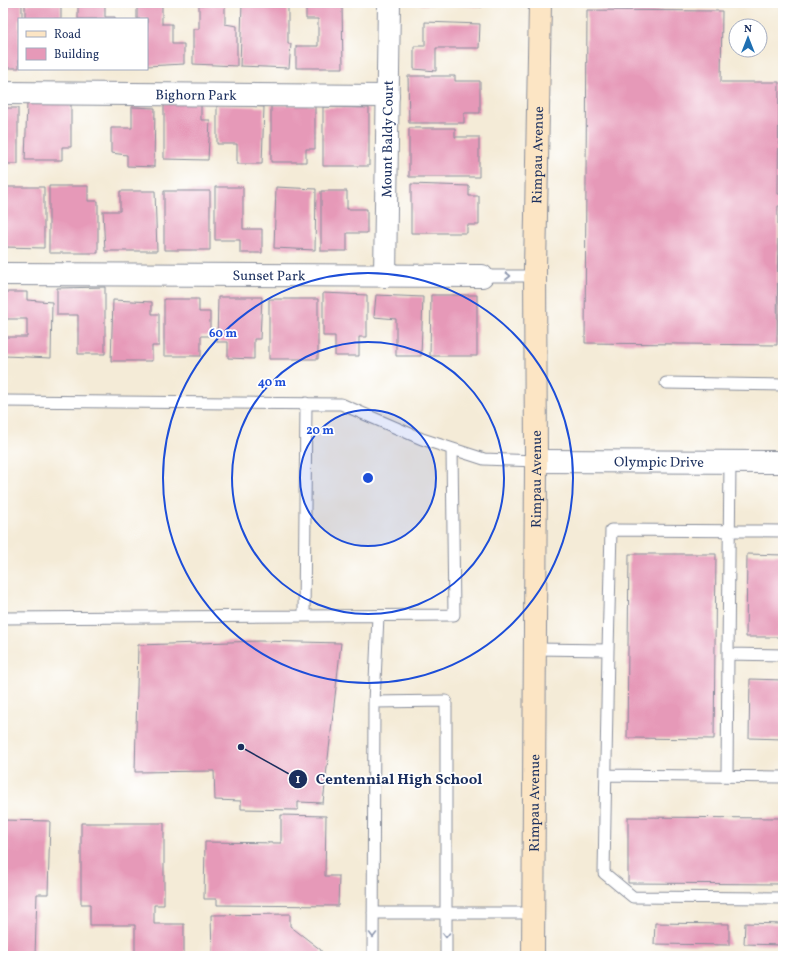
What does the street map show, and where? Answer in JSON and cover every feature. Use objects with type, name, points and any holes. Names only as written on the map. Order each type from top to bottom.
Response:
[{"type":"main road","name":"Rimpau Avenue","points":[[533,956],[536,461],[535,276],[540,3]]},
{"type":"street","name":"Mount Baldy Court","points":[[385,276],[388,3]]},
{"type":"street","name":"Bighorn Park","points":[[3,93],[388,96]]},
{"type":"street","name":"Sunset Park","points":[[3,274],[482,276]]},
{"type":"street","name":"Olympic Drive","points":[[536,461],[783,462]]},
{"type":"lane","name":"Sunset Park","points":[[482,276],[535,276]]},
{"type":"lane","points":[[666,383],[783,385]]},
{"type":"lane","points":[[3,401],[341,404],[422,439],[484,459],[536,461]]},
{"type":"lane","points":[[304,616],[306,404]]},
{"type":"lane","points":[[3,618],[454,615],[452,449]]},
{"type":"lane","points":[[727,776],[730,462]]},
{"type":"lane","points":[[783,531],[611,530],[604,873],[633,897],[783,898]]},
{"type":"lane","points":[[373,956],[374,702],[378,616]]},
{"type":"lane","points":[[535,649],[608,650]]},
{"type":"lane","points":[[728,654],[783,655]]},
{"type":"lane","points":[[374,702],[446,701],[446,956]]},
{"type":"lane","points":[[606,775],[783,777]]},
{"type":"lane","points":[[373,913],[533,913]]},
{"type":"building","points":[[3,3],[22,3],[22,18],[18,18],[18,68],[3,68]]},
{"type":"building","points":[[242,3],[288,4],[288,44],[291,44],[289,68],[240,66]]},
{"type":"building","points":[[419,3],[482,3],[482,7],[419,5]]},
{"type":"building","points":[[25,4],[61,4],[61,18],[25,18]]},
{"type":"building","points":[[78,4],[105,4],[105,17],[115,17],[115,18],[78,18]]},
{"type":"building","points":[[137,4],[162,4],[162,24],[172,24],[172,44],[184,44],[184,64],[148,66],[148,18],[137,18]]},
{"type":"building","points":[[306,4],[342,4],[343,68],[296,68],[296,46],[318,46],[318,19],[306,19]]},
{"type":"building","points":[[199,5],[225,5],[225,24],[237,26],[237,66],[193,64],[193,29],[199,29]]},
{"type":"building","points":[[587,10],[722,11],[721,82],[779,82],[778,194],[783,194],[783,206],[778,206],[777,345],[585,343]]},
{"type":"building","points":[[425,22],[480,24],[479,48],[436,48],[436,71],[414,69],[414,46],[425,46]]},
{"type":"building","points":[[408,76],[455,76],[455,81],[480,81],[480,113],[464,113],[464,123],[409,123]]},
{"type":"building","points":[[27,103],[71,103],[71,147],[62,147],[62,160],[25,160]]},
{"type":"building","points":[[164,103],[201,103],[201,120],[210,120],[208,160],[164,159]]},
{"type":"building","points":[[217,105],[264,107],[262,164],[237,164],[237,144],[217,144]]},
{"type":"building","points":[[271,105],[315,105],[315,149],[306,149],[306,162],[271,162]]},
{"type":"building","points":[[132,107],[155,108],[154,167],[127,166],[127,155],[111,153],[111,128],[132,128]]},
{"type":"building","points":[[323,107],[369,108],[369,166],[323,166]]},
{"type":"building","points":[[3,108],[18,108],[18,164],[3,164]]},
{"type":"building","points":[[409,128],[455,128],[455,137],[479,137],[479,177],[409,177]]},
{"type":"building","points":[[411,184],[469,186],[469,196],[479,196],[479,225],[467,225],[467,233],[411,233]]},
{"type":"building","points":[[49,186],[88,186],[88,201],[98,201],[98,253],[49,253]]},
{"type":"building","points":[[3,187],[44,187],[44,248],[3,247]]},
{"type":"building","points":[[215,187],[243,187],[243,229],[262,229],[262,253],[240,253],[240,240],[215,240]]},
{"type":"building","points":[[276,187],[316,189],[315,250],[274,248]]},
{"type":"building","points":[[120,191],[155,191],[157,251],[105,251],[103,211],[120,211]]},
{"type":"building","points":[[164,191],[210,191],[210,250],[164,250]]},
{"type":"building","points":[[321,191],[347,191],[347,209],[367,209],[367,233],[347,233],[347,251],[321,251]]},
{"type":"building","points":[[779,255],[783,255],[783,334],[779,334]]},
{"type":"building","points":[[105,287],[105,354],[78,354],[78,315],[57,315],[57,288]]},
{"type":"building","points":[[5,292],[27,292],[27,300],[52,302],[51,358],[5,356],[5,337],[27,337],[27,319],[5,319]]},
{"type":"building","points":[[323,293],[367,295],[367,337],[359,337],[359,356],[335,356],[335,336],[323,336]]},
{"type":"building","points":[[376,295],[423,297],[421,356],[396,356],[396,319],[374,317]]},
{"type":"building","points":[[431,295],[477,295],[477,356],[430,356]]},
{"type":"building","points":[[218,297],[262,297],[260,339],[254,339],[254,359],[228,358],[228,342],[217,342]]},
{"type":"building","points":[[164,299],[199,299],[199,312],[210,312],[210,336],[201,336],[201,356],[164,356]]},
{"type":"building","points":[[269,299],[318,299],[318,359],[269,359]]},
{"type":"building","points":[[113,300],[152,302],[152,314],[159,314],[159,346],[152,346],[152,361],[111,361]]},
{"type":"building","points":[[629,554],[716,554],[714,739],[627,738]]},
{"type":"building","points":[[747,554],[783,555],[783,637],[746,637]]},
{"type":"building","points":[[260,641],[341,643],[323,803],[298,802],[298,810],[241,809],[241,801],[215,800],[214,771],[135,772],[138,645]]},
{"type":"building","points":[[750,679],[783,680],[783,739],[749,738]]},
{"type":"building","points":[[281,815],[326,816],[325,876],[339,876],[338,906],[217,905],[217,899],[204,899],[205,842],[281,843]]},
{"type":"building","points":[[628,817],[783,818],[783,884],[628,883]]},
{"type":"building","points":[[3,820],[50,821],[48,894],[37,894],[35,956],[3,956]]},
{"type":"building","points":[[81,823],[164,823],[164,905],[154,905],[154,924],[184,924],[184,956],[135,956],[135,925],[90,925],[90,904],[81,904]]},
{"type":"building","points":[[290,914],[290,926],[321,950],[321,956],[212,956],[211,915]]},
{"type":"building","points":[[655,923],[729,924],[729,945],[654,944]]},
{"type":"building","points":[[745,923],[783,924],[783,945],[744,944]]},
{"type":"place","name":"Centennial High School","points":[[241,747]]}]
